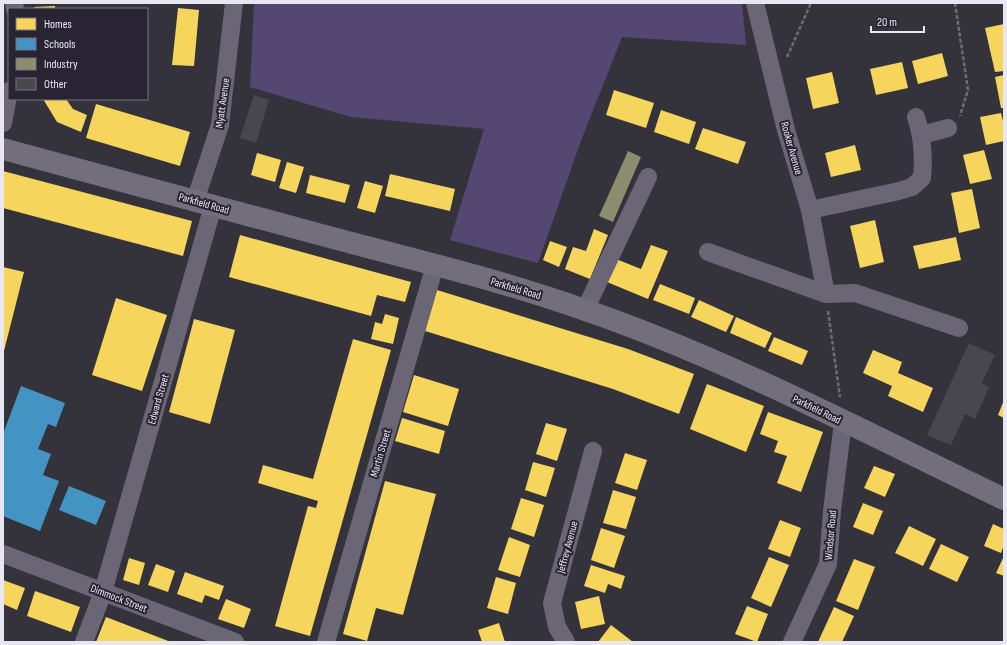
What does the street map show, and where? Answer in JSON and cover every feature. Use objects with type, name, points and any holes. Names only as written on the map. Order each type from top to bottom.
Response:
[{"type":"main road","name":"Parkfield Road","points":[[3,149],[435,265],[525,290],[585,310],[651,334],[750,376],[1004,499]]},
{"type":"street","name":"Myatt Avenue","points":[[204,204],[220,125],[234,3]]},
{"type":"street","name":"Rooker Avenue","points":[[755,3],[786,130],[810,210],[826,294]]},
{"type":"street","points":[[3,123],[8,96]]},
{"type":"street","points":[[810,210],[899,192],[912,187],[922,178],[924,161],[922,135],[916,117]]},
{"type":"street","points":[[922,135],[948,128]]},
{"type":"street","points":[[585,310],[648,176]]},
{"type":"street","name":"Edward Street","points":[[84,642],[103,592],[204,204]]},
{"type":"street","points":[[708,252],[826,294],[855,293],[959,328]]},
{"type":"street","name":"Martin Street","points":[[326,642],[435,265]]},
{"type":"street","name":"Windsor Road","points":[[792,642],[828,564],[832,511],[843,422]]},
{"type":"street","name":"Jeffrey Avenue","points":[[566,642],[557,627],[552,602],[593,451]]},
{"type":"street","name":"Dimmock Street","points":[[3,554],[235,642]]},
{"type":"path","points":[[775,85],[811,3]]},
{"type":"path","points":[[948,128],[959,118],[968,90],[955,3]]},
{"type":"path","points":[[826,294],[843,422]]},
{"type":"shaded area","points":[[254,3],[742,3],[746,45],[622,37],[582,138],[538,263],[450,240],[484,129],[351,117],[250,87]]},
{"type":"building: Homes","points":[[55,6],[55,8],[34,8]]},
{"type":"building: Homes","points":[[178,8],[199,10],[194,66],[172,65]]},
{"type":"building: Homes","points":[[1004,24],[1004,71],[995,72],[985,28]]},
{"type":"building: Homes","points":[[942,53],[948,76],[918,84],[912,61]]},
{"type":"building: Homes","points":[[902,62],[908,88],[876,95],[870,69]]},
{"type":"building: Homes","points":[[832,72],[839,103],[813,109],[806,78]]},
{"type":"building: Homes","points":[[1004,75],[1004,108],[1001,108],[995,77]]},
{"type":"building: Homes","points":[[614,90],[654,103],[646,128],[606,115]]},
{"type":"building: Homes","points":[[44,100],[67,100],[73,109],[87,115],[81,132],[57,122]]},
{"type":"building: Homes","points":[[96,104],[190,132],[180,166],[86,138]]},
{"type":"building: Homes","points":[[661,110],[696,122],[689,144],[654,132]]},
{"type":"building: Homes","points":[[1001,113],[1004,125],[1004,141],[986,145],[980,117]]},
{"type":"building: Homes","points":[[703,128],[746,142],[738,164],[695,149]]},
{"type":"building: Homes","points":[[855,145],[861,170],[831,177],[825,153]]},
{"type":"building: Homes","points":[[984,150],[992,179],[970,184],[963,155]]},
{"type":"building: Homes","points":[[257,153],[281,160],[275,182],[251,175]]},
{"type":"building: Homes","points":[[287,162],[304,167],[296,193],[279,188]]},
{"type":"building: Homes","points":[[3,171],[192,221],[183,256],[3,208]]},
{"type":"building: Homes","points":[[390,174],[455,189],[450,211],[385,196]]},
{"type":"building: Homes","points":[[310,175],[350,185],[345,203],[306,193]]},
{"type":"building: Homes","points":[[365,181],[383,186],[375,213],[357,208]]},
{"type":"building: Homes","points":[[972,189],[980,228],[959,233],[951,193]]},
{"type":"building: Homes","points":[[875,220],[884,262],[860,268],[850,226]]},
{"type":"building: Homes","points":[[594,229],[608,235],[590,279],[565,269],[573,247],[586,251]]},
{"type":"building: Homes","points":[[240,235],[411,282],[405,302],[377,295],[371,316],[229,277]]},
{"type":"building: Homes","points":[[956,237],[961,260],[919,269],[913,246]]},
{"type":"building: Homes","points":[[550,241],[567,247],[559,267],[543,260]]},
{"type":"building: Homes","points":[[651,245],[668,251],[648,299],[607,282],[616,259],[641,269]]},
{"type":"building: Homes","points":[[3,267],[24,272],[4,351],[3,351]]},
{"type":"building: Homes","points":[[660,284],[695,298],[689,314],[653,300]]},
{"type":"building: Homes","points":[[437,290],[628,349],[694,374],[679,414],[613,389],[425,331]]},
{"type":"building: Homes","points":[[116,298],[167,315],[142,391],[92,375]]},
{"type":"building: Homes","points":[[699,300],[734,316],[726,332],[691,317]]},
{"type":"building: Homes","points":[[385,314],[399,318],[393,344],[371,339],[375,322],[382,324]]},
{"type":"building: Homes","points":[[736,317],[772,333],[765,348],[730,333]]},
{"type":"building: Homes","points":[[194,319],[235,330],[210,424],[169,412]]},
{"type":"building: Homes","points":[[774,337],[808,351],[802,365],[768,351]]},
{"type":"building: Homes","points":[[353,339],[391,350],[310,636],[275,626],[308,506],[316,508],[318,501],[258,483],[263,465],[313,479]]},
{"type":"building: Homes","points":[[873,350],[902,362],[898,373],[933,388],[923,412],[888,396],[892,386],[863,373]]},
{"type":"building: Homes","points":[[414,375],[459,389],[448,426],[403,412]]},
{"type":"building: Homes","points":[[707,384],[764,406],[746,452],[690,429]]},
{"type":"building: Homes","points":[[1004,400],[1004,418],[998,415]]},
{"type":"building: Homes","points":[[768,412],[823,432],[801,492],[777,483],[787,456],[774,452],[778,441],[760,434]]},
{"type":"building: Homes","points":[[402,418],[445,431],[439,454],[395,441]]},
{"type":"building: Homes","points":[[546,423],[567,429],[557,461],[536,454]]},
{"type":"building: Homes","points":[[625,453],[647,460],[637,490],[615,483]]},
{"type":"building: Homes","points":[[533,462],[555,468],[546,497],[525,490]]},
{"type":"building: Homes","points":[[874,466],[895,474],[885,497],[864,488]]},
{"type":"building: Homes","points":[[385,481],[436,494],[403,615],[376,608],[367,641],[343,634]]},
{"type":"building: Homes","points":[[613,490],[636,497],[626,529],[603,523]]},
{"type":"building: Homes","points":[[521,498],[544,505],[534,537],[511,529]]},
{"type":"building: Homes","points":[[863,503],[883,511],[873,535],[853,527]]},
{"type":"building: Homes","points":[[780,520],[801,528],[790,557],[768,549]]},
{"type":"building: Homes","points":[[993,524],[1004,529],[1004,545],[1001,553],[984,546]]},
{"type":"building: Homes","points":[[909,526],[936,539],[923,566],[895,553]]},
{"type":"building: Homes","points":[[601,528],[625,536],[614,568],[591,560]]},
{"type":"building: Homes","points":[[509,537],[530,545],[520,577],[498,570]]},
{"type":"building: Homes","points":[[941,544],[969,557],[957,582],[929,569]]},
{"type":"building: Homes","points":[[1004,556],[1004,576],[996,573]]},
{"type":"building: Homes","points":[[769,557],[789,565],[771,607],[751,598]]},
{"type":"building: Homes","points":[[129,558],[145,563],[139,585],[123,580]]},
{"type":"building: Homes","points":[[854,559],[875,567],[858,610],[836,601]]},
{"type":"building: Homes","points":[[156,564],[175,571],[168,592],[148,585]]},
{"type":"building: Homes","points":[[591,565],[625,576],[621,589],[608,584],[605,593],[584,586]]},
{"type":"building: Homes","points":[[185,572],[224,586],[219,600],[205,595],[202,603],[177,594]]},
{"type":"building: Homes","points":[[496,577],[516,583],[508,614],[487,608]]},
{"type":"building: Homes","points":[[3,580],[25,588],[17,610],[3,604]]},
{"type":"building: Homes","points":[[35,591],[80,607],[71,632],[27,616]]},
{"type":"building: Homes","points":[[599,596],[605,624],[581,629],[575,602]]},
{"type":"building: Homes","points":[[226,599],[251,609],[244,628],[218,619]]},
{"type":"building: Homes","points":[[747,606],[768,614],[757,642],[735,634]]},
{"type":"building: Homes","points":[[834,607],[854,616],[842,642],[818,642]]},
{"type":"building: Homes","points":[[106,617],[171,642],[96,642]]},
{"type":"building: Homes","points":[[499,623],[505,642],[482,642],[478,630]]},
{"type":"building: Homes","points":[[611,625],[633,642],[598,642]]},
{"type":"building: Schools","points":[[21,386],[65,403],[56,427],[48,424],[38,449],[51,454],[43,475],[59,481],[40,531],[3,516],[3,434]]},
{"type":"building: Schools","points":[[69,486],[106,501],[96,525],[59,510]]},
{"type":"building: Industry","points":[[628,151],[641,157],[613,222],[599,216]]},
{"type":"building: Other","points":[[254,95],[269,100],[256,143],[240,138]]},
{"type":"building: Other","points":[[969,343],[995,355],[982,383],[989,387],[975,419],[965,414],[951,445],[927,435]]}]
